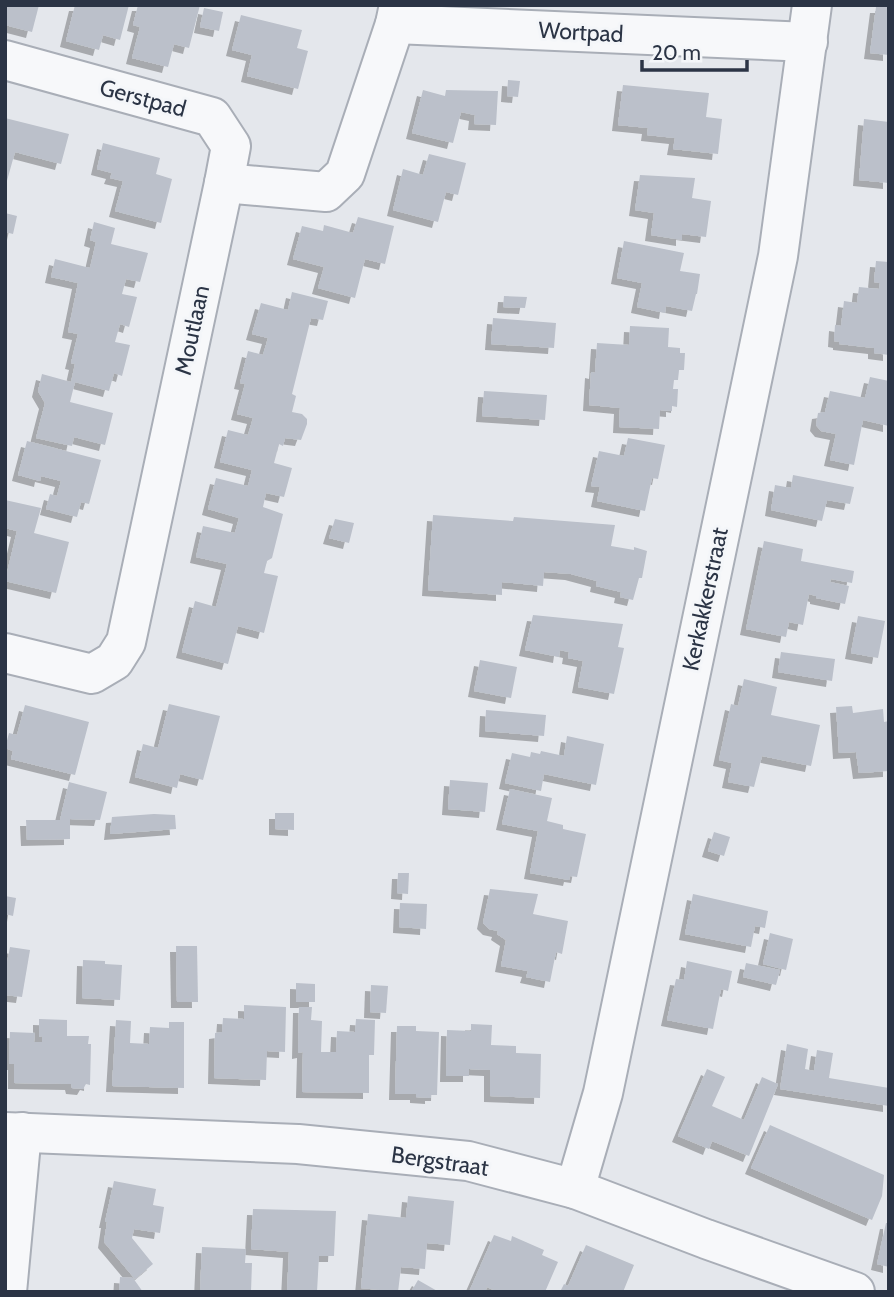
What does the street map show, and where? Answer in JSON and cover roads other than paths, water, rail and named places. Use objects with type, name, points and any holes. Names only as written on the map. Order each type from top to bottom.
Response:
[{"type":"street","name":"Kerkakkerstraat","points":[[575,1189],[603,1093],[778,256],[813,5]]},
{"type":"street","name":"Wortpad","points":[[397,15],[808,43]]},
{"type":"street","points":[[224,183],[326,192],[345,174],[397,15]]},
{"type":"street","name":"Gerstpad","points":[[5,60],[212,117],[230,146],[224,183]]},
{"type":"street","name":"Moutlaan","points":[[5,653],[92,674],[114,661],[126,642],[224,183]]},
{"type":"street","points":[[6,1292],[13,1132]]},
{"type":"street","name":"Bergstraat","points":[[13,1132],[298,1144],[468,1161],[575,1189],[718,1244],[855,1292]]}]
